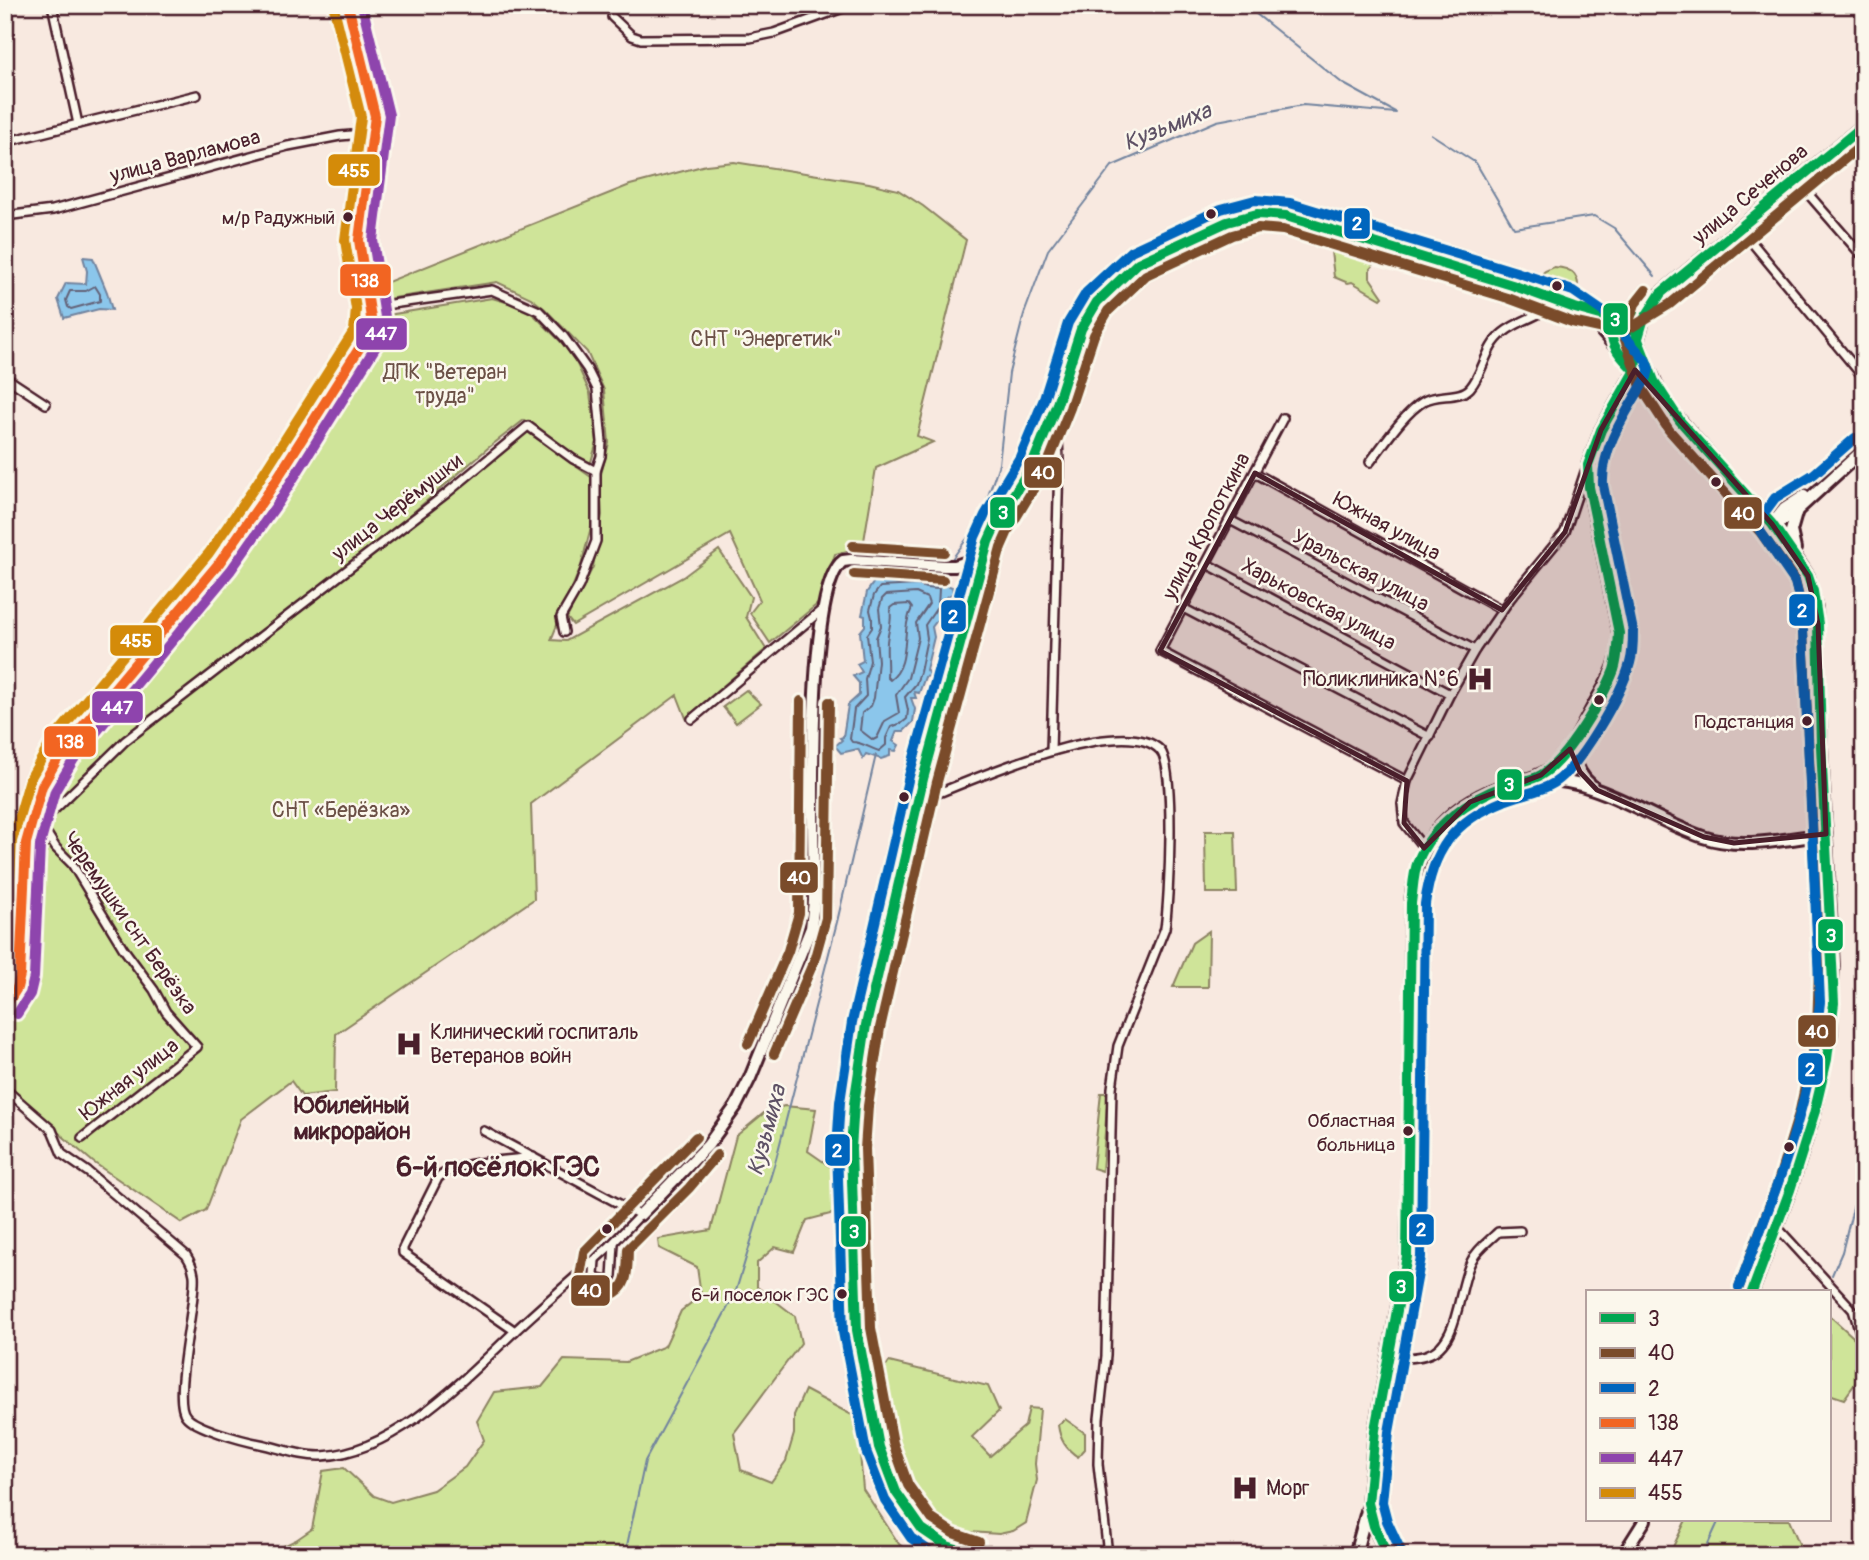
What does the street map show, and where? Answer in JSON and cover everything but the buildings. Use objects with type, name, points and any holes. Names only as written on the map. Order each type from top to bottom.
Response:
[{"type":"main road","points":[[5,1007],[17,988],[20,975],[23,868],[26,843],[42,786],[62,751],[220,562],[252,517],[367,336],[371,318],[359,240],[375,116],[348,5]]},
{"type":"main road","name":"улица Сеченова","points":[[1622,324],[1864,125]]},
{"type":"main road","points":[[975,1555],[947,1546],[922,1529],[896,1492],[879,1447],[857,1330],[851,1149],[854,1104],[866,1025],[918,802],[988,542],[1033,463],[1057,404],[1081,329],[1097,302],[1139,263],[1227,222],[1257,214],[1286,216],[1513,285],[1575,308],[1606,316],[1622,324],[1638,341],[1654,381],[1680,421]]},
{"type":"main road","name":"улица Сеченова","points":[[1635,370],[1638,341],[1648,310],[1661,293]]},
{"type":"main road","points":[[1575,308],[1595,323],[1772,524],[1799,561],[1810,584],[1816,608],[1833,967],[1831,1032],[1816,1107],[1777,1227],[1753,1290]]},
{"type":"main road","points":[[1606,316],[1629,313],[1639,308]]},
{"type":"main road","points":[[1622,324],[1610,334],[1614,345],[1624,354],[1630,354],[1635,351],[1638,341]]},
{"type":"main road","points":[[1355,1555],[1368,1503],[1372,1451],[1408,1242],[1410,903],[1413,882],[1424,848],[1450,818],[1470,802],[1504,786],[1541,775],[1553,767],[1574,742],[1613,672],[1620,645],[1589,487],[1588,465],[1601,430],[1635,370]]},
{"type":"main road","points":[[1772,524],[1784,520],[1794,507],[1864,449]]},
{"type":"main road","points":[[1745,493],[1761,505],[1771,508],[1794,507]]},
{"type":"main road","points":[[1794,507],[1791,531],[1799,561]]},
{"type":"main road","points":[[640,1215],[708,1145],[736,1106],[811,928],[814,901],[815,671],[824,608],[834,572],[843,561],[956,566],[985,556]]},
{"type":"main road","points":[[1574,742],[1573,752],[1580,772],[1597,790]]},
{"type":"main road","points":[[1528,780],[1563,780],[1597,790],[1682,828],[1719,841],[1747,842],[1826,834]]},
{"type":"main road","points":[[1368,1503],[1374,1527],[1387,1555]]},
{"type":"main road","points":[[1623,1555],[1644,1522]]},
{"type":"street","points":[[52,5],[78,124]]},
{"type":"street","points":[[612,18],[632,36],[641,39],[750,38],[774,33],[830,9],[851,5]]},
{"type":"street","points":[[5,142],[197,95]]},
{"type":"street","name":"улица Варламова","points":[[5,216],[53,210],[288,146],[340,136],[363,134],[374,137]]},
{"type":"street","points":[[1797,180],[1864,258]]},
{"type":"street","points":[[1740,228],[1864,378]]},
{"type":"street","points":[[370,307],[492,290],[539,311],[564,337],[587,369],[597,389],[602,442],[596,471],[596,541],[579,586],[561,617],[564,632]]},
{"type":"street","points":[[1370,462],[1424,400],[1469,390],[1501,334],[1546,312],[1560,302]]},
{"type":"street","points":[[5,377],[46,404]]},
{"type":"street","points":[[1051,751],[1059,455],[1057,404]]},
{"type":"street","name":"улица Кропоткина","points":[[1283,418],[1160,651],[1407,781]]},
{"type":"street","name":"улица Черёмушки","points":[[47,817],[125,741],[447,492],[528,426],[563,452],[596,471]]},
{"type":"street","points":[[1424,848],[1404,823],[1402,804],[1407,781],[1475,650],[1510,599],[1565,532],[1588,465]]},
{"type":"street","name":"Южная улица","points":[[1255,473],[1502,610]]},
{"type":"street","name":"Уральская улица","points":[[1230,520],[1475,650]]},
{"type":"street","name":"Харьковская улица","points":[[1207,564],[1450,694]]},
{"type":"street","points":[[692,719],[824,608]]},
{"type":"street","points":[[1184,608],[1430,737]]},
{"type":"street","points":[[918,802],[1051,751],[1106,739],[1144,742],[1157,747],[1163,753],[1168,791],[1169,892],[1165,928],[1118,1046],[1112,1088],[1105,1356],[1098,1464],[1108,1555]]},
{"type":"street","name":"Черемушки снт Берёзка","points":[[47,817],[42,826],[56,848],[72,864],[166,1012],[197,1047]]},
{"type":"street","name":"Южная улица","points":[[82,1138],[197,1047]]},
{"type":"street","points":[[5,1089],[52,1130],[62,1154],[88,1172],[186,1255],[192,1265],[194,1283],[182,1382],[181,1407],[185,1416],[195,1423],[245,1441],[312,1456],[350,1450],[386,1437],[409,1424],[614,1243],[640,1215],[484,1132]]},
{"type":"street","points":[[515,1331],[403,1253],[403,1248],[438,1178],[446,1171],[533,1157]]},
{"type":"street","points":[[1777,1227],[1853,1310],[1864,1337]]},
{"type":"street","points":[[1387,1359],[1423,1356],[1440,1345],[1455,1320],[1465,1276],[1477,1251],[1498,1232],[1520,1231]]},
{"type":"street","points":[[595,1260],[594,1274],[597,1279],[608,1281],[612,1278],[614,1243]]},
{"type":"highlighted area","points":[[1635,370],[1772,524],[1808,576],[1818,624],[1826,834],[1734,843],[1704,837],[1597,790],[1580,772],[1570,749],[1541,775],[1470,802],[1424,848],[1404,823],[1407,781],[1160,651],[1255,473],[1502,610],[1565,532],[1601,430]]},
{"type":"green space","name":"СНТ \"Энергетик\"","points":[[734,162],[898,190],[966,240],[917,436],[933,442],[876,468],[863,547],[835,554],[820,602],[770,643],[750,613],[760,600],[730,534],[573,625],[567,618],[593,567],[602,515],[600,478],[609,443],[604,390],[587,352],[531,298],[497,282],[387,299],[375,287],[630,185],[706,165]]},
{"type":"green space","points":[[1330,243],[1380,258],[1370,269],[1370,278],[1383,297],[1381,299],[1352,282],[1334,277]]},
{"type":"green space","points":[[1554,267],[1574,274],[1578,283],[1578,295],[1538,277]]},
{"type":"green space","name":"СНТ «Берёзка»","points":[[492,298],[523,307],[572,353],[590,393],[597,442],[590,465],[524,420],[395,528],[110,749],[39,822],[50,819],[112,756],[405,530],[526,431],[591,477],[591,527],[581,566],[551,640],[566,641],[683,577],[719,550],[751,597],[746,617],[766,649],[686,718],[677,695],[531,804],[534,899],[336,1034],[335,1092],[302,1096],[291,1081],[241,1119],[206,1210],[182,1223],[93,1162],[5,1087],[5,1026],[26,983],[31,949],[28,896],[31,845],[36,823],[67,753],[255,526],[377,344],[388,315]]},
{"type":"green space","points":[[746,690],[761,704],[736,723],[723,707]]},
{"type":"green space","points":[[1205,831],[1235,831],[1237,893],[1206,893]]},
{"type":"green space","points":[[5,892],[13,926],[12,949],[5,984]]},
{"type":"green space","points":[[1209,931],[1208,987],[1173,987],[1192,943]]},
{"type":"green space","points":[[1101,1093],[1108,1093],[1102,1171],[1093,1168]]},
{"type":"green space","points":[[784,1106],[816,1109],[808,1151],[831,1167],[838,1212],[807,1220],[794,1252],[775,1247],[757,1263],[757,1287],[795,1316],[801,1343],[734,1433],[741,1470],[771,1482],[786,1461],[794,1434],[794,1415],[805,1390],[852,1415],[860,1453],[863,1489],[899,1544],[912,1555],[265,1555],[312,1529],[323,1471],[344,1468],[374,1496],[391,1502],[433,1490],[465,1467],[484,1440],[477,1421],[494,1392],[542,1387],[564,1360],[626,1362],[665,1346],[681,1311],[701,1295],[697,1267],[659,1248],[658,1239],[711,1230],[736,1136],[764,1113]]},
{"type":"green space","points":[[1830,1316],[1864,1347],[1864,1371],[1844,1399],[1830,1394]]},
{"type":"green space","points":[[889,1362],[988,1386],[999,1411],[972,1437],[990,1456],[1025,1426],[1029,1408],[1040,1409],[1035,1464],[1037,1480],[1026,1523],[1013,1531],[999,1534],[955,1531],[918,1500],[899,1465],[886,1416],[881,1374]]},
{"type":"green space","points":[[1065,1419],[1085,1433],[1085,1449],[1078,1457],[1067,1447],[1060,1435],[1058,1425]]},
{"type":"green space","points":[[1685,1522],[1790,1522],[1804,1555],[1669,1555]]},
{"type":"water","points":[[83,257],[93,258],[112,310],[99,309],[64,318],[58,299],[66,283],[86,284],[87,271]]},
{"type":"water","points":[[921,577],[934,582],[946,577],[944,584],[952,587],[953,593],[944,599],[947,607],[932,627],[934,637],[926,670],[931,676],[925,677],[919,693],[914,692],[916,698],[911,698],[915,709],[913,722],[904,731],[897,731],[893,741],[899,745],[896,751],[890,750],[890,756],[881,759],[866,754],[863,759],[858,749],[841,753],[835,746],[843,737],[848,705],[859,695],[859,683],[853,676],[862,672],[857,664],[863,661],[860,632],[865,626],[865,616],[862,615],[867,592],[876,579]]},
{"type":"waterway","name":"Кузьмиха","points":[[1245,5],[1342,83],[1395,112]]},
{"type":"waterway","name":"Кузьмиха","points":[[952,559],[979,522],[999,464],[1009,373],[1024,314],[1048,250],[1112,166],[1217,121],[1303,105],[1396,113]]},
{"type":"waterway","name":"Кузьмиха","points":[[1431,134],[1476,163],[1514,228],[1594,216],[1614,228],[1655,276]]},
{"type":"waterway","name":"Кузьмиха","points":[[625,1555],[645,1461],[735,1294],[776,1159],[837,922],[876,755]]},
{"type":"waterway","name":"Кузьмиха","points":[[1832,1275],[1842,1252],[1864,1165]]},
{"type":"waterway","name":"Кузьмиха","points":[[1703,1555],[1718,1522]]},
{"type":"transit line","name":"138","points":[[5,1007],[17,988],[20,975],[26,843],[42,786],[62,751],[220,562],[266,496],[367,336],[371,318],[359,240],[375,116],[348,5]]},
{"type":"transit line","name":"447","points":[[17,1014],[30,994],[34,977],[40,845],[55,791],[74,759],[231,570],[278,503],[380,340],[385,317],[373,240],[389,115],[362,5]]},
{"type":"transit line","name":"455","points":[[5,977],[12,841],[30,779],[51,742],[209,553],[254,488],[354,331],[356,309],[345,240],[361,117],[334,8]]},
{"type":"transit line","name":"3","points":[[1387,1555],[1374,1526],[1368,1503],[1375,1430],[1407,1256],[1411,903],[1418,861],[1433,836],[1454,814],[1492,791],[1537,777],[1551,768],[1583,727],[1614,670],[1619,633],[1589,487],[1588,465],[1601,430],[1635,370],[1638,338],[1643,321],[1661,293],[1864,125]]},
{"type":"transit line","name":"40","points":[[979,1542],[953,1533],[932,1519],[908,1485],[893,1443],[871,1328],[865,1149],[868,1106],[880,1028],[937,782],[1001,547],[1046,468],[1070,408],[1094,335],[1108,311],[1146,275],[1232,235],[1258,228],[1283,230],[1508,298],[1572,322],[1604,329],[1632,327],[1670,304],[1864,143]]},
{"type":"transit line","name":"2","points":[[935,1555],[911,1538],[885,1500],[866,1451],[843,1332],[837,1148],[840,1102],[852,1022],[909,776],[975,537],[1020,457],[1044,399],[1068,323],[1086,293],[1131,251],[1221,209],[1255,200],[1290,203],[1573,291],[1605,313],[1646,361],[1649,369],[1611,442],[1604,471],[1603,485],[1633,631],[1632,655],[1626,676],[1599,728],[1576,762],[1554,783],[1486,809],[1458,828],[1440,853],[1428,885],[1425,904],[1421,1257],[1389,1432],[1382,1502],[1387,1521],[1400,1549]]},
{"type":"transit line","name":"3","points":[[974,1555],[947,1546],[922,1529],[896,1492],[879,1447],[857,1330],[851,1149],[854,1104],[866,1025],[923,779],[988,542],[1033,463],[1057,404],[1081,329],[1097,302],[1138,263],[1227,222],[1257,214],[1286,216],[1626,322],[1635,332],[1654,381],[1680,421],[1772,524],[1808,576],[1818,624],[1821,746],[1834,1003],[1827,1059],[1814,1114],[1790,1190],[1753,1290]]},
{"type":"transit line","name":"40","points":[[1646,290],[1635,304],[1624,337],[1641,387],[1669,430],[1761,533],[1787,569],[1795,581],[1802,610],[1819,967],[1817,1030],[1800,1110],[1777,1185],[1739,1287]]},
{"type":"transit line","name":"3","points":[[1633,312],[1612,327],[1613,342],[1621,356],[1643,379]]},
{"type":"transit line","name":"2","points":[[1739,1287],[1781,1173],[1799,1115],[1813,1056],[1820,1002],[1802,610],[1795,582],[1760,531],[1758,521],[1775,498],[1814,474],[1855,438]]},
{"type":"transit line","name":"40","points":[[853,546],[944,552]]},
{"type":"transit line","name":"40","points":[[854,574],[943,580]]},
{"type":"transit line","name":"40","points":[[748,1044],[788,951],[799,913],[801,701]]},
{"type":"transit line","name":"40","points":[[774,1054],[814,961],[826,918],[829,702]]},
{"type":"transit line","name":"40","points":[[696,1137],[584,1252],[580,1276],[589,1290],[610,1295],[621,1288],[626,1276],[628,1249],[689,1188],[717,1155]]},
{"type":"place","name":"м/р Радужный","points":[[348,217]]},
{"type":"place","name":"Поликлиника N°6","points":[[1480,679]]},
{"type":"place","name":"Подстанция","points":[[1807,721]]},
{"type":"place","name":"Клинический госпиталь Ветеранов войн","points":[[409,1044]]},
{"type":"place","name":"Областная больница","points":[[1408,1131]]},
{"type":"place","name":"6-й поселок ГЭС","points":[[842,1294]]},
{"type":"place","name":"Морг","points":[[1245,1488]]},
{"type":"district","name":"Юбилейный микрорайон","points":[[352,1118]]},
{"type":"district","name":"6-й посёлок ГЭС","points":[[498,1166]]},
{"type":"park label","name":"ДПК \"Ветеран труда\"","points":[[445,384]]}]
